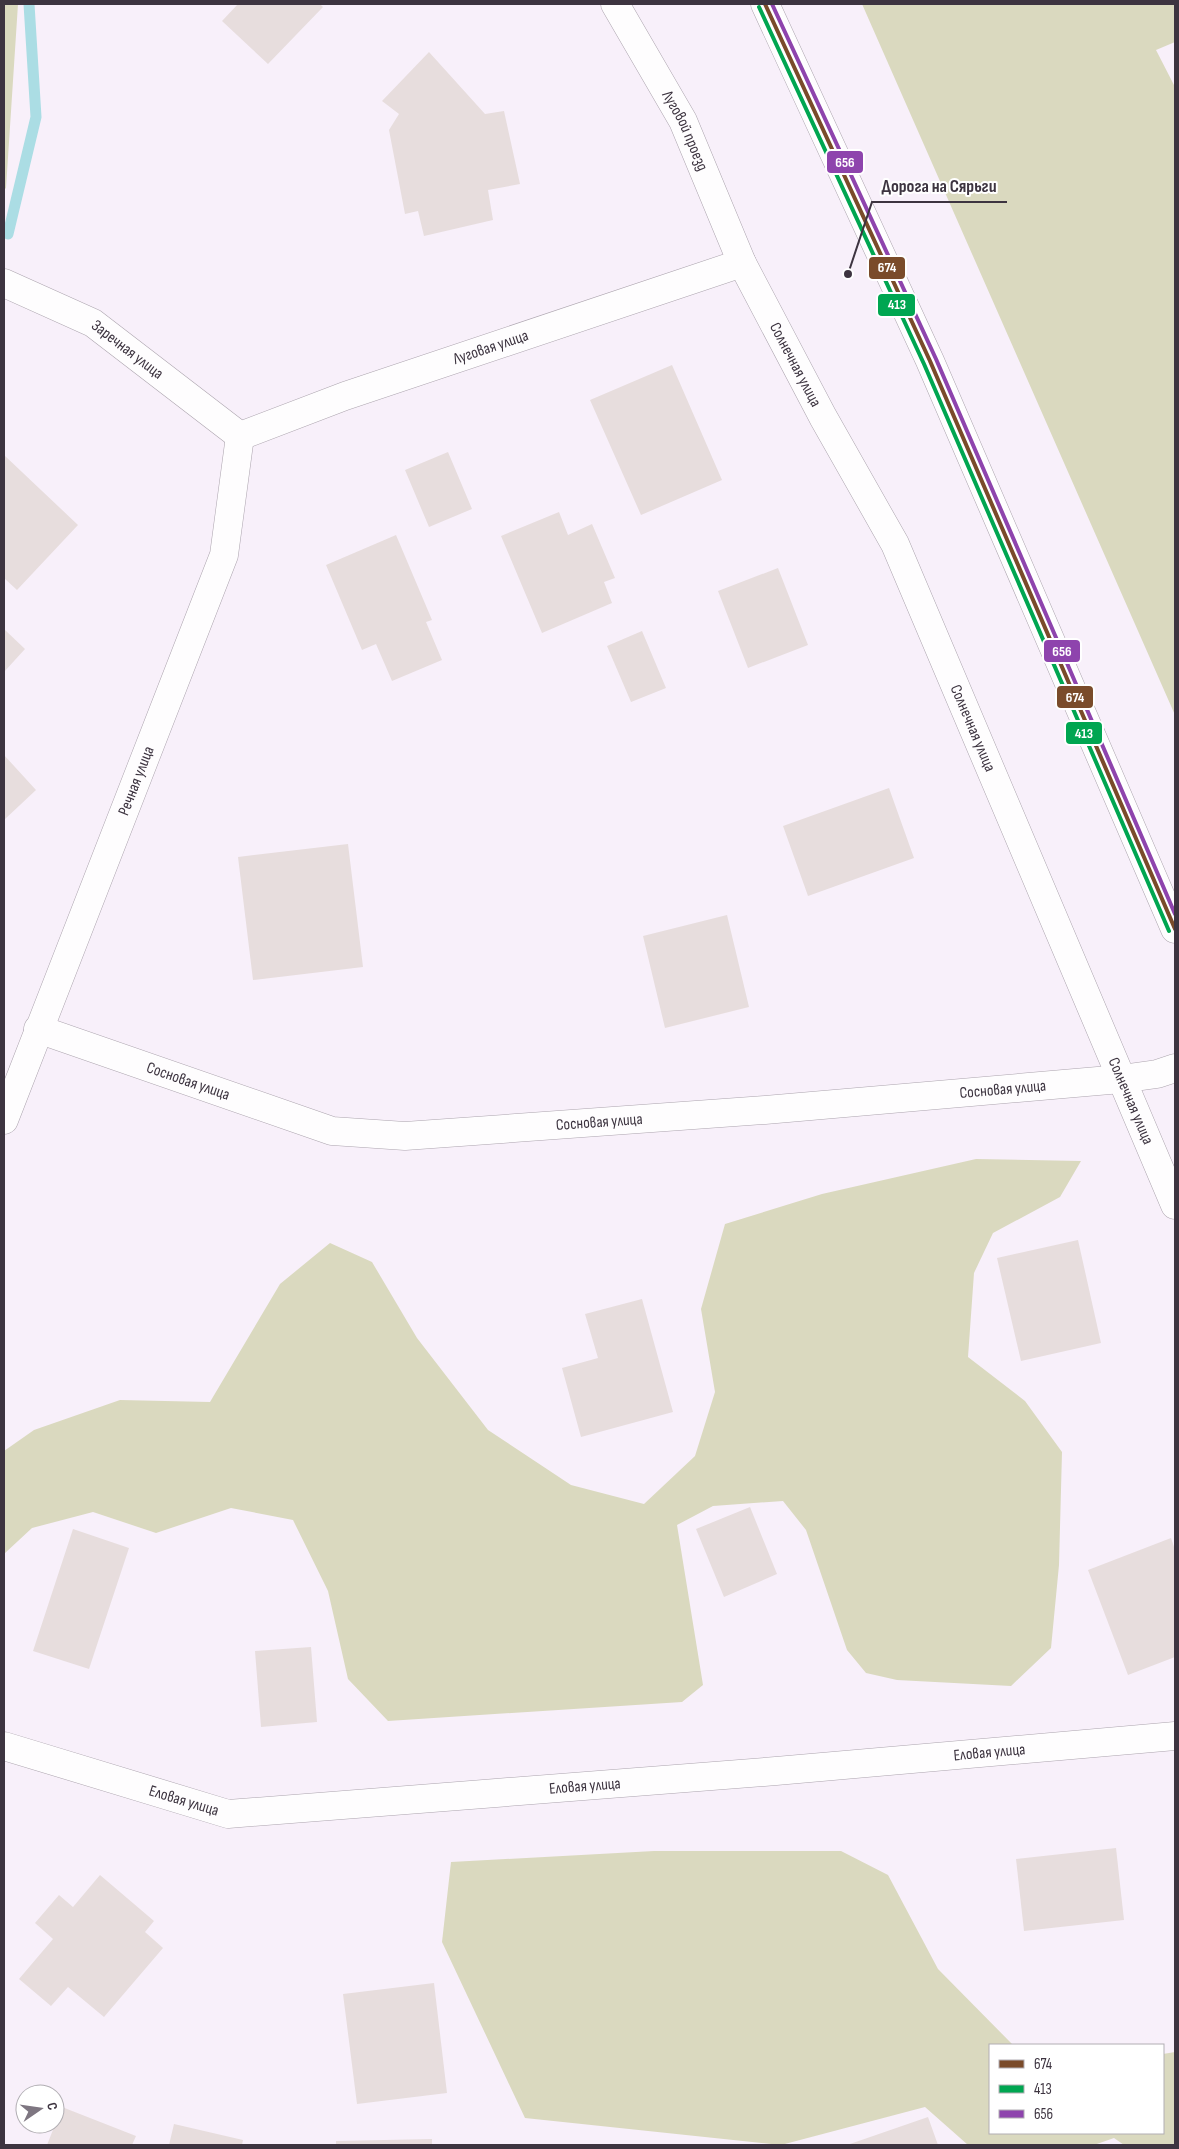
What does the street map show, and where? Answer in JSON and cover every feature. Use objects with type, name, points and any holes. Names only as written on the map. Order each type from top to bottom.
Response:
[{"type":"street","name":"Луговой проезд","points":[[615,4],[683,122],[742,263]]},
{"type":"street","points":[[765,4],[930,361],[1175,929]]},
{"type":"street","name":"Луговая улица","points":[[240,436],[345,396],[742,263]]},
{"type":"street","name":"Солнечная улица","points":[[742,263],[823,417],[896,544],[1175,1205]]},
{"type":"street","name":"Заречная улица","points":[[4,283],[93,323],[240,436]]},
{"type":"street","name":"Речная улица","points":[[4,1120],[224,555],[240,436]]},
{"type":"street","name":"Сосновая улица","points":[[38,1029],[332,1131],[405,1136],[775,1109],[1121,1079],[1157,1074],[1175,1068]]},
{"type":"street","name":"Еловая улица","points":[[4,1746],[228,1814],[776,1771],[1175,1736]]},
{"type":"green space","points":[[4,4],[18,4],[6,188],[4,190]]},
{"type":"green space","points":[[862,4],[1175,4],[1175,42],[1156,50],[1175,87],[1175,715]]},
{"type":"green space","points":[[976,1159],[1081,1161],[1060,1197],[993,1233],[974,1273],[968,1357],[1025,1401],[1062,1452],[1059,1565],[1051,1648],[1011,1686],[897,1680],[866,1673],[847,1650],[806,1530],[783,1501],[713,1506],[677,1525],[703,1685],[682,1702],[388,1721],[348,1679],[328,1591],[293,1520],[231,1508],[156,1533],[93,1512],[32,1528],[4,1554],[4,1451],[34,1430],[120,1400],[210,1402],[280,1284],[330,1243],[372,1262],[417,1338],[488,1430],[571,1485],[644,1504],[695,1456],[715,1392],[701,1309],[725,1224],[822,1194]]},
{"type":"green space","points":[[654,1851],[841,1851],[888,1875],[938,1969],[1012,2044],[989,2044],[989,2134],[1164,2134],[1164,2054],[1175,2052],[1175,2145],[1124,2145],[1114,2138],[1094,2145],[968,2145],[925,2107],[781,2145],[525,2118],[442,1942],[451,1862]]},
{"type":"building","points":[[238,4],[320,4],[323,7],[268,64],[222,21]]},
{"type":"building","points":[[429,52],[485,114],[504,111],[520,184],[488,190],[493,220],[424,236],[418,211],[405,214],[389,130],[399,114],[382,101]]},
{"type":"building","points":[[672,365],[722,480],[641,515],[590,400]]},
{"type":"building","points":[[448,452],[472,509],[429,527],[405,470]]},
{"type":"building","points":[[4,455],[78,525],[17,590],[4,578]]},
{"type":"building","points":[[559,512],[568,535],[592,524],[615,578],[604,582],[612,603],[542,633],[501,536]]},
{"type":"building","points":[[396,535],[432,620],[426,622],[442,660],[392,681],[376,644],[362,650],[326,565]]},
{"type":"building","points":[[778,568],[808,645],[748,668],[718,591]]},
{"type":"building","points":[[4,629],[25,649],[4,672]]},
{"type":"building","points":[[642,631],[666,688],[631,702],[607,646]]},
{"type":"building","points":[[4,755],[36,790],[4,820]]},
{"type":"building","points":[[889,788],[914,858],[808,896],[783,826]]},
{"type":"building","points":[[348,844],[363,967],[253,980],[238,857]]},
{"type":"building","points":[[727,915],[749,1007],[665,1028],[643,936]]},
{"type":"building","points":[[1078,1240],[1101,1343],[1021,1361],[997,1258]]},
{"type":"building","points":[[642,1299],[673,1412],[581,1437],[562,1368],[598,1358],[585,1314]]},
{"type":"building","points":[[750,1507],[777,1574],[724,1597],[696,1529]]},
{"type":"building","points":[[73,1529],[129,1548],[89,1669],[33,1651]]},
{"type":"building","points":[[1171,1538],[1175,1550],[1175,1657],[1128,1675],[1088,1570]]},
{"type":"building","points":[[311,1647],[317,1722],[261,1727],[255,1651]]},
{"type":"building","points":[[1116,1848],[1124,1920],[1024,1931],[1016,1859]]},
{"type":"building","points":[[100,1875],[154,1921],[145,1932],[163,1948],[104,2017],[68,1987],[51,2006],[19,1979],[53,1939],[35,1923],[59,1895],[73,1907]]},
{"type":"building","points":[[434,1983],[447,2093],[357,2104],[343,1994]]},
{"type":"building","points":[[65,2108],[136,2136],[132,2145],[47,2145],[51,2134],[65,2134]]},
{"type":"building","points":[[928,2117],[938,2145],[847,2145]]},
{"type":"building","points":[[174,2124],[243,2140],[242,2145],[169,2145]]},
{"type":"building","points":[[432,2139],[432,2145],[336,2145],[336,2141]]},
{"type":"waterway","points":[[8,234],[36,117],[29,4]]},
{"type":"transit line","name":"674","points":[[765,4],[930,361],[1175,929]]},
{"type":"transit line","name":"656","points":[[772,4],[936,359],[1175,914]]},
{"type":"transit line","name":"413","points":[[759,7],[924,364],[1169,931]]},
{"type":"place","name":"Дорога на Сярьги","points":[[848,274]]}]
